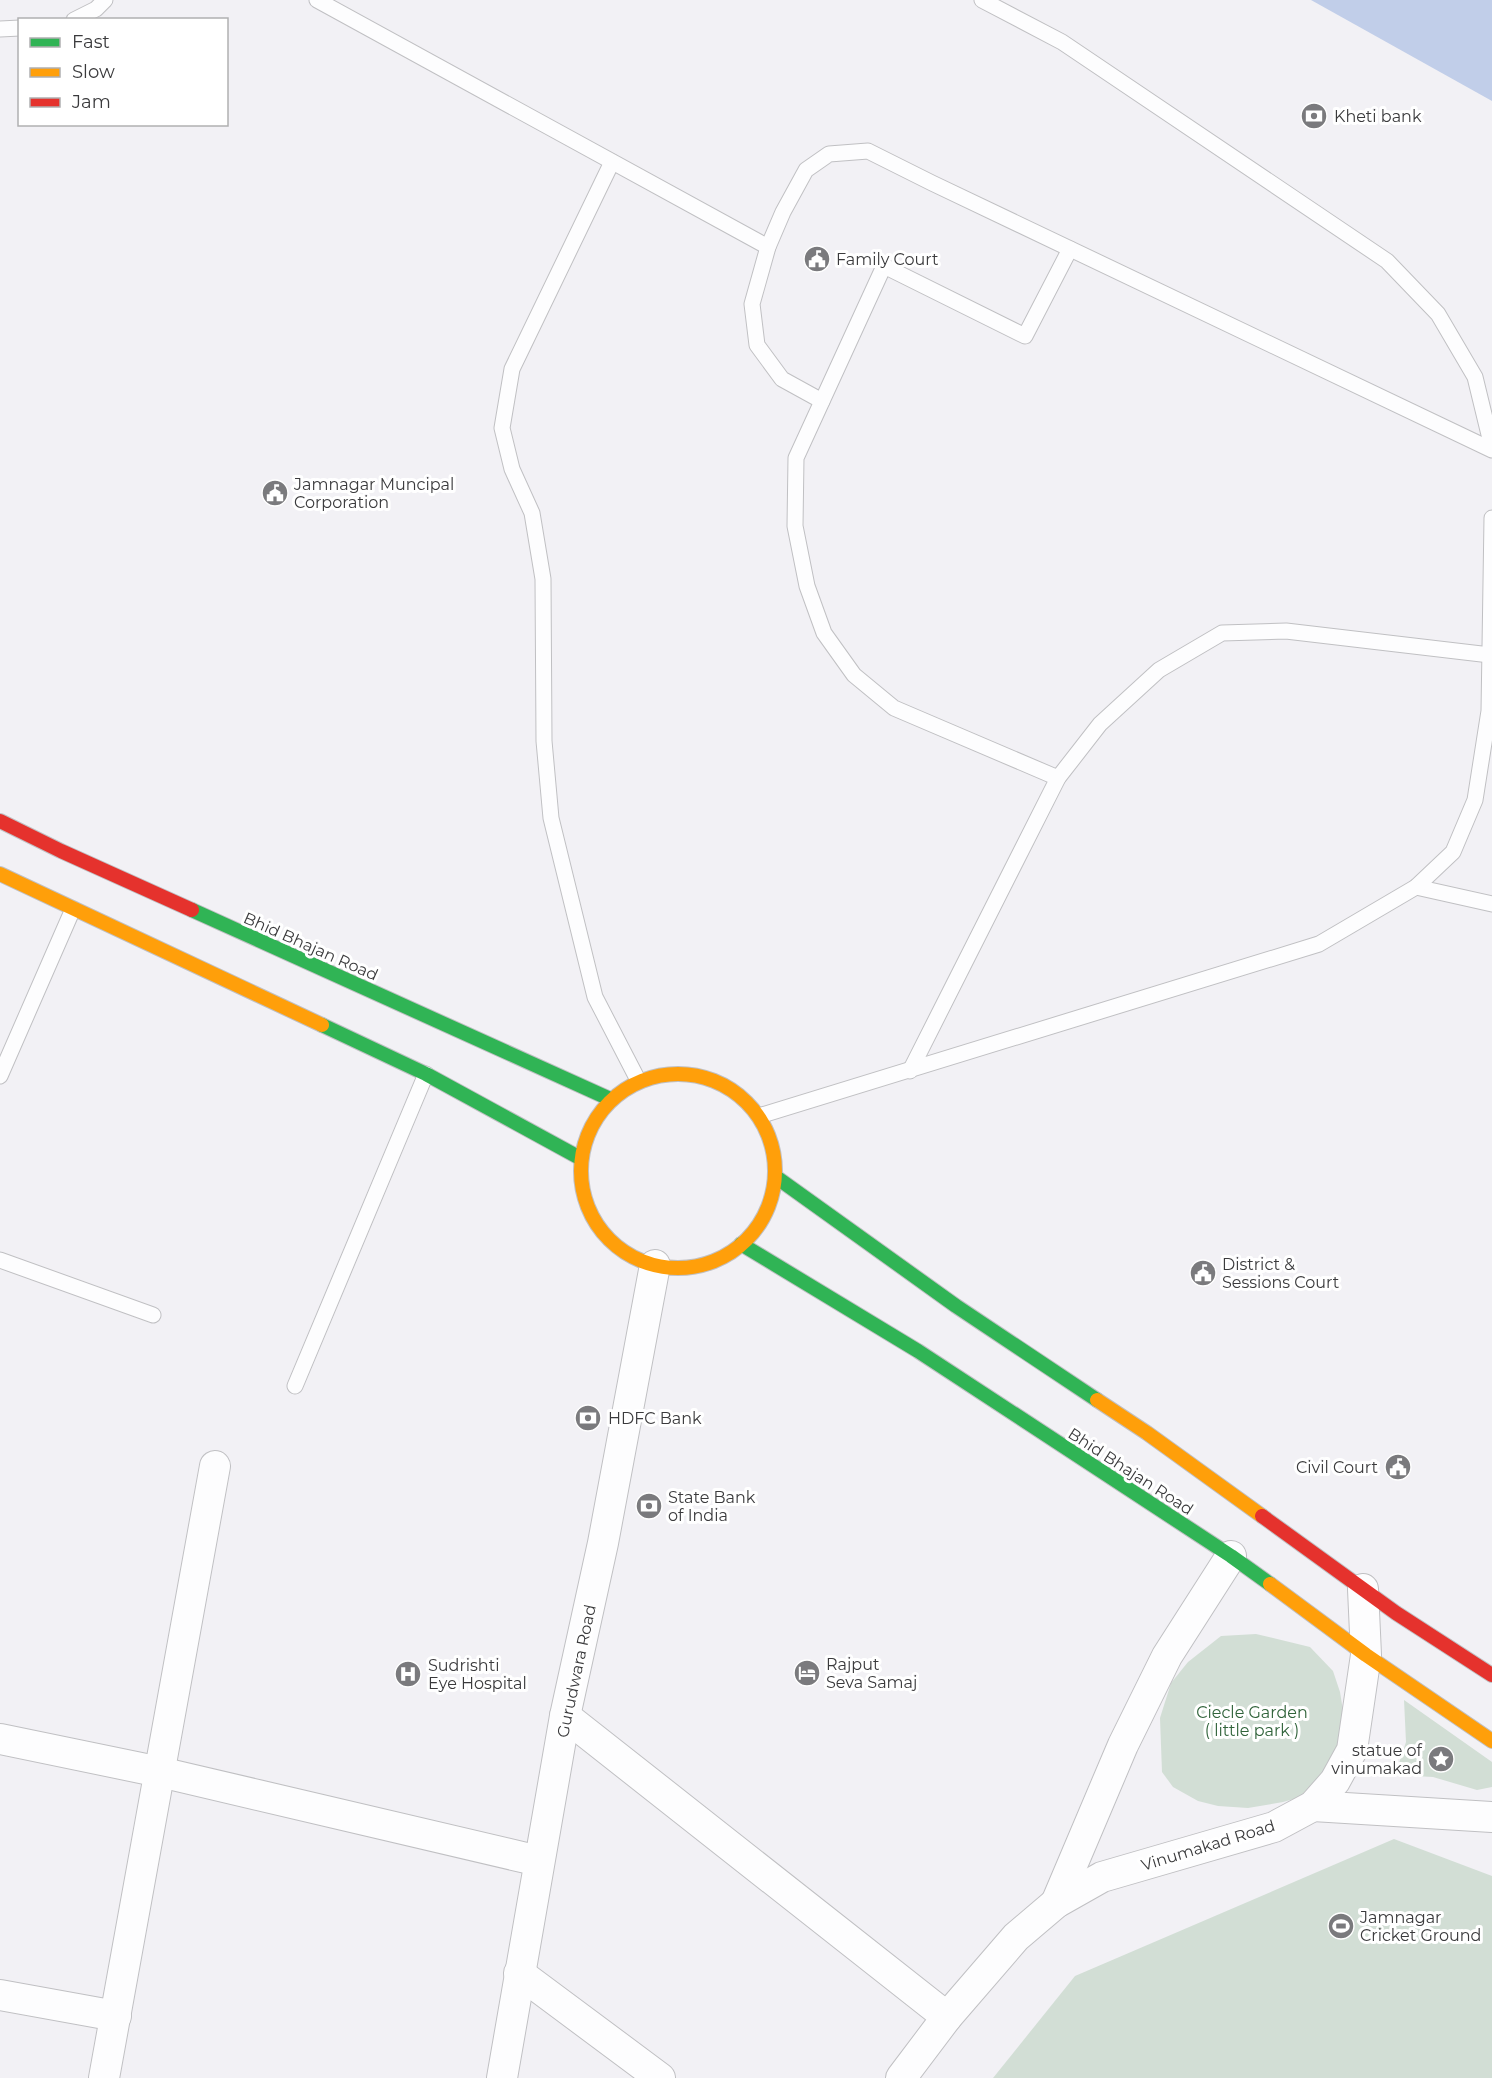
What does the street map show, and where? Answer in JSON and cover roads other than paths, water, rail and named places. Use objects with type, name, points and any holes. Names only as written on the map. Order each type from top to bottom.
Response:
[{"type":"main road","name":"Bhid Bhajan Road","points":[[0,821],[61,851],[610,1099]]},
{"type":"main road","points":[[0,874],[426,1074],[580,1158]]},
{"type":"main road","points":[[671,1072],[705,1076],[735,1091],[759,1116],[773,1146],[776,1177],[769,1207],[753,1233],[731,1253],[703,1265],[671,1268],[642,1262],[615,1246],[595,1222],[582,1191],[580,1158],[590,1125],[610,1099],[638,1080],[671,1072]]},
{"type":"main road","points":[[776,1177],[956,1306],[1147,1433],[1363,1589],[1492,1675]]},
{"type":"main road","name":"Bhid Bhajan Road","points":[[741,1244],[918,1351],[1231,1556],[1366,1654],[1492,1741]]},
{"type":"street","name":"Gurudwara Road","points":[[502,2078],[565,1716],[603,1543],[655,1264]]},
{"type":"street","points":[[104,2078],[215,1466]]},
{"type":"street","name":"Vinumakad Road","points":[[1056,1903],[1123,1745],[1167,1656],[1231,1556]]},
{"type":"street","name":"Vinumakad Road","points":[[901,2078],[947,2018],[1016,1937],[1056,1903],[1102,1877],[1274,1827],[1313,1806],[1335,1781],[1352,1750],[1366,1654],[1363,1589]]},
{"type":"street","points":[[565,1716],[947,2018]]},
{"type":"street","points":[[0,1739],[160,1772],[539,1861]]},
{"type":"street","points":[[1313,1806],[1492,1817]]},
{"type":"street","points":[[519,1973],[660,2078]]},
{"type":"street","points":[[0,1995],[116,2016]]},
{"type":"lane","points":[[78,18],[96,9],[105,0]]},
{"type":"lane","points":[[317,0],[768,247]]},
{"type":"lane","points":[[982,0],[1062,42],[1387,261],[1437,314],[1475,377],[1492,448]]},
{"type":"lane","points":[[0,29],[18,28]]},
{"type":"lane","points":[[822,401],[782,379],[757,345],[752,304],[768,247],[783,212],[806,170],[829,154],[868,151],[1492,448]]},
{"type":"lane","points":[[612,162],[512,369],[502,428],[512,469],[532,513],[543,579],[544,741],[551,818],[596,998],[638,1080]]},
{"type":"lane","points":[[1058,778],[894,708],[854,675],[824,633],[807,586],[795,526],[796,458],[884,266],[1025,336],[1070,249]]},
{"type":"lane","points":[[759,1116],[1319,944],[1416,887],[1453,852],[1475,800],[1489,711],[1492,518]]},
{"type":"lane","points":[[910,1071],[1058,778],[1100,724],[1159,670],[1222,633],[1286,631],[1490,655]]},
{"type":"lane","points":[[1416,887],[1492,904]]},
{"type":"lane","points":[[0,1077],[73,909]]},
{"type":"lane","points":[[295,1386],[426,1074]]},
{"type":"lane","points":[[0,1260],[153,1315]]},
{"type":"water","points":[[1311,0],[1492,0],[1492,101]]},
{"type":"place","name":"Kheti bank","points":[[1314,116]]},
{"type":"place","name":"Family Court","points":[[817,259]]},
{"type":"place","name":"Jamnagar Muncipal Corporation","points":[[275,493]]},
{"type":"place","name":"District & Sessions Court","points":[[1203,1273]]},
{"type":"place","name":"HDFC Bank","points":[[588,1418]]},
{"type":"place","name":"Civil Court","points":[[1398,1467]]},
{"type":"place","name":"State Bank of India","points":[[649,1506]]},
{"type":"place","name":"Rajput Seva Samaj","points":[[807,1673]]},
{"type":"place","name":"Sudrishti Eye Hospital","points":[[408,1674]]},
{"type":"place","name":"statue of vinumakad","points":[[1441,1759]]},
{"type":"place","name":"Jamnagar Cricket Ground","points":[[1341,1926]]},
{"type":"park label","name":"Ciecle Garden ( little park )","points":[[1252,1721]]}]
